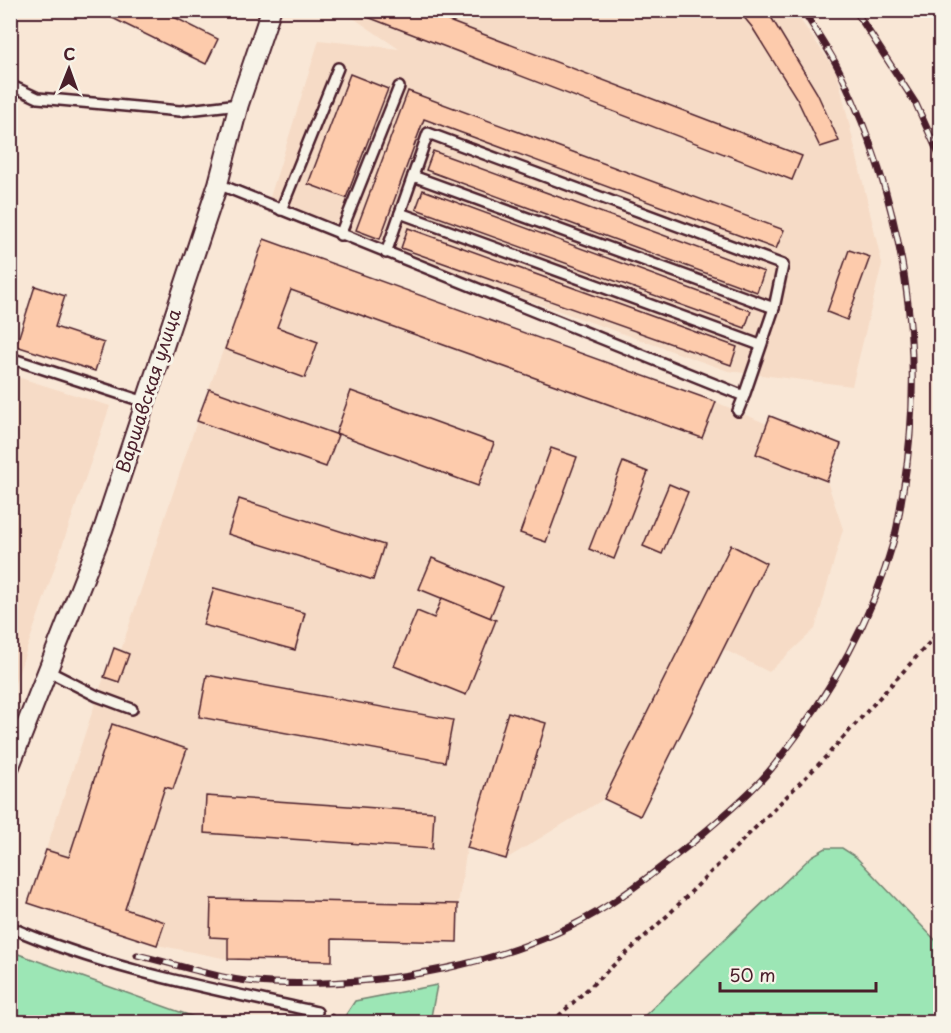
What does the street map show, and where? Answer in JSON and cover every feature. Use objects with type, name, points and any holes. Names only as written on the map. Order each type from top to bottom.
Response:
[{"type":"street","name":"Варшавская улица","points":[[10,766],[103,530],[218,184],[239,104],[271,10]]},
{"type":"lane","points":[[281,210],[338,68]]},
{"type":"lane","points":[[10,85],[38,98],[180,111],[239,104]]},
{"type":"lane","points":[[340,235],[399,87]]},
{"type":"lane","points":[[386,254],[428,133],[783,265],[774,308],[738,411]]},
{"type":"lane","points":[[413,176],[774,308]]},
{"type":"lane","points":[[218,184],[386,254],[744,396]]},
{"type":"lane","points":[[400,213],[760,345]]},
{"type":"lane","points":[[10,358],[145,402]]},
{"type":"lane","points":[[48,671],[97,696],[132,709]]},
{"type":"lane","points":[[10,927],[41,940],[168,979],[317,1012]]},
{"type":"path","points":[[552,1023],[668,915],[805,778],[940,631]]},
{"type":"path","points":[[317,1012],[357,1023]]},
{"type":"shaded area","points":[[343,11],[794,11],[837,72],[882,264],[852,386],[728,371],[267,207],[319,40],[399,49]]},
{"type":"shaded area","points":[[264,239],[716,402],[767,424],[770,416],[841,444],[827,481],[843,529],[815,629],[769,672],[723,649],[640,816],[604,799],[506,859],[467,848],[458,904],[457,942],[333,939],[332,961],[228,959],[157,945],[28,903],[114,648],[121,650],[197,421]]},
{"type":"shaded area","points":[[10,375],[110,406],[11,695]]},
{"type":"green space","points":[[826,848],[842,848],[856,857],[940,945],[940,1016],[934,1022],[638,1022],[812,856]]},
{"type":"green space","points":[[10,951],[202,1020],[223,1022],[11,1022]]},
{"type":"green space","points":[[437,985],[430,1022],[341,1022],[355,1001]]},
{"type":"building","points":[[96,10],[160,10],[218,39],[206,64]]},
{"type":"building","points":[[420,10],[802,156],[792,180],[352,11]]},
{"type":"building","points":[[738,10],[765,10],[771,17],[817,93],[839,141],[820,147],[797,99],[752,27]]},
{"type":"building","points":[[350,74],[388,89],[346,198],[308,184]]},
{"type":"building","points":[[408,91],[784,230],[776,249],[424,119],[380,239],[356,230]]},
{"type":"building","points":[[433,151],[764,272],[757,292],[426,170]]},
{"type":"building","points":[[423,190],[751,311],[745,328],[416,209]]},
{"type":"building","points":[[408,228],[737,347],[731,365],[401,248]]},
{"type":"building","points":[[264,239],[716,402],[702,438],[291,290],[277,327],[318,342],[305,378],[225,349]]},
{"type":"building","points":[[849,250],[870,257],[847,320],[827,312]]},
{"type":"building","points":[[35,286],[65,296],[55,327],[104,343],[95,371],[16,346]]},
{"type":"building","points":[[209,389],[338,435],[326,467],[197,421]]},
{"type":"building","points":[[351,391],[494,443],[478,486],[336,433]]},
{"type":"building","points":[[770,416],[841,444],[827,481],[756,454]]},
{"type":"building","points":[[551,448],[577,457],[546,542],[520,533]]},
{"type":"building","points":[[623,462],[648,472],[614,559],[589,549]]},
{"type":"building","points":[[669,484],[688,492],[662,554],[643,546]]},
{"type":"building","points":[[239,499],[384,545],[373,580],[228,534]]},
{"type":"building","points":[[731,545],[766,563],[640,816],[604,799]]},
{"type":"building","points":[[432,558],[503,587],[490,618],[419,589]]},
{"type":"building","points":[[214,588],[305,613],[295,650],[203,625]]},
{"type":"building","points":[[442,598],[496,620],[466,695],[394,666],[417,611],[434,618]]},
{"type":"building","points":[[114,648],[129,654],[119,682],[104,677]]},
{"type":"building","points":[[207,675],[453,720],[445,762],[199,717]]},
{"type":"building","points":[[508,712],[546,723],[506,859],[467,848]]},
{"type":"building","points":[[112,724],[187,749],[173,789],[165,787],[125,909],[165,922],[157,945],[28,903],[46,850],[69,857]]},
{"type":"building","points":[[206,796],[434,812],[432,849],[204,833]]},
{"type":"building","points":[[211,899],[458,904],[457,942],[332,939],[332,961],[228,959],[228,938],[210,937]]},
{"type":"railway","points":[[137,955],[237,980],[271,983],[357,981],[401,976],[445,969],[488,958],[570,927],[629,891],[693,842],[736,804],[767,774],[795,738],[845,659],[860,631],[884,573],[895,537],[903,491],[910,437],[912,384],[911,331],[905,279],[895,227],[881,176],[838,67],[803,10]]},
{"type":"railway","points":[[855,10],[916,104],[940,157]]}]
